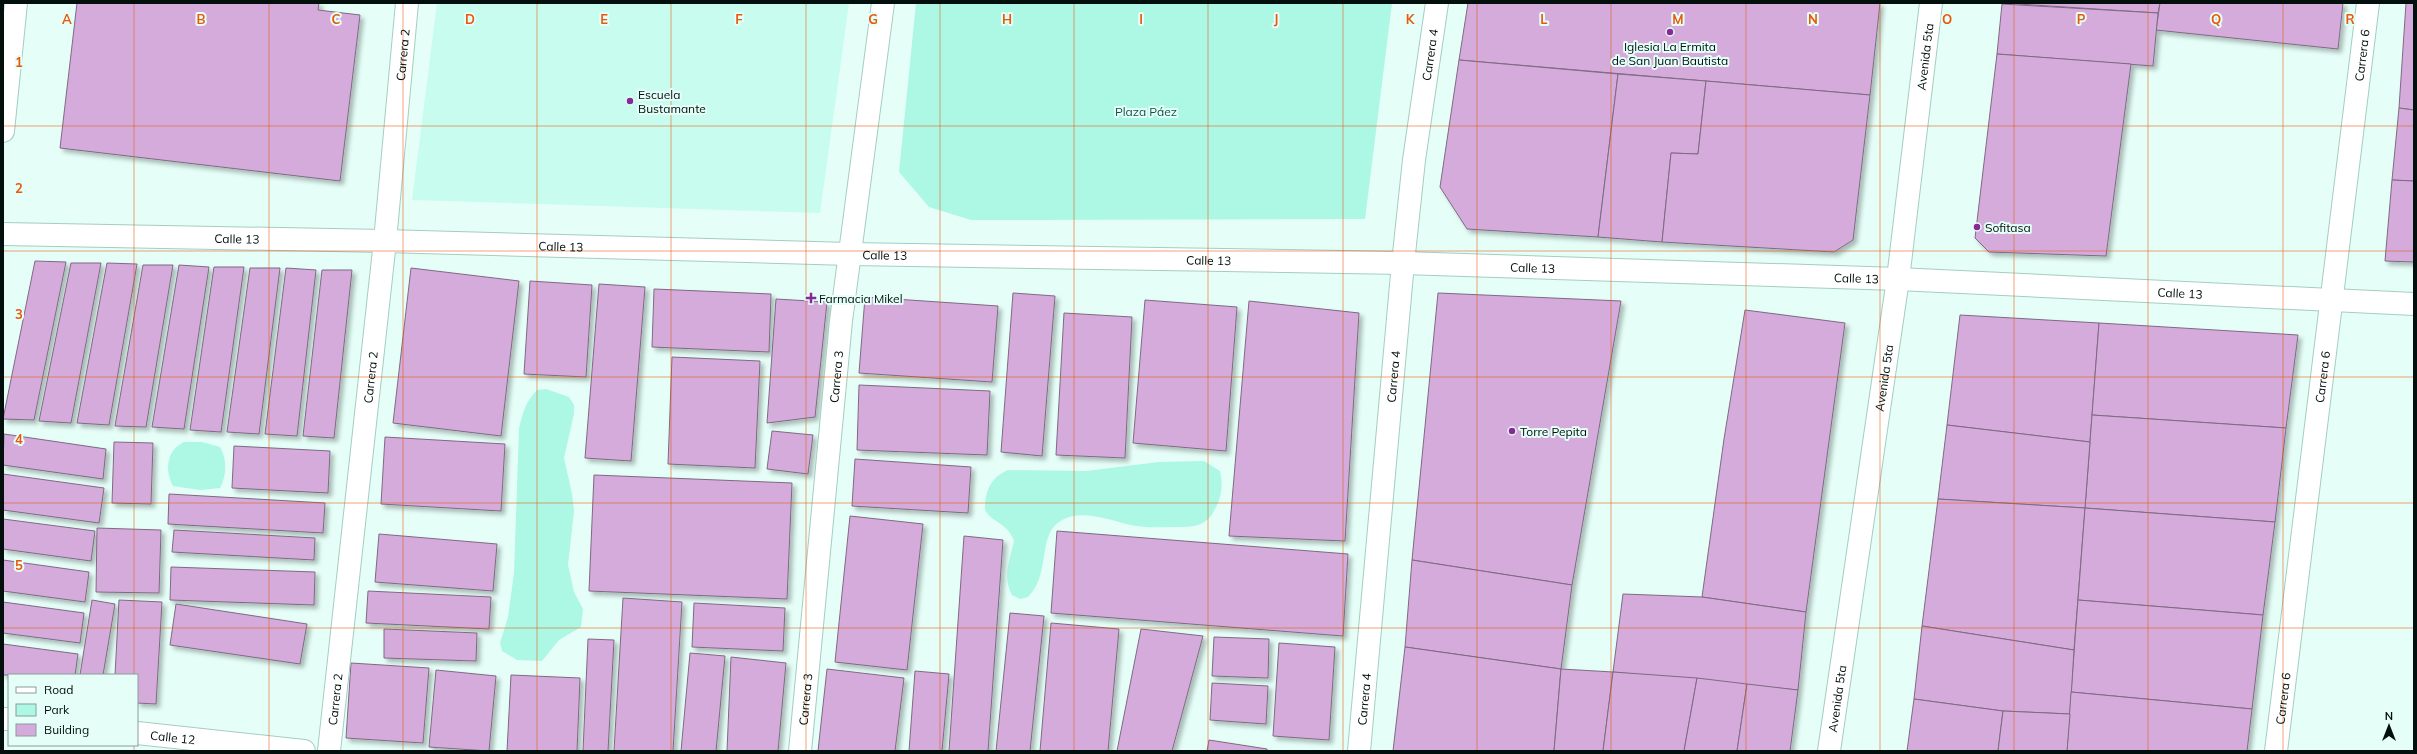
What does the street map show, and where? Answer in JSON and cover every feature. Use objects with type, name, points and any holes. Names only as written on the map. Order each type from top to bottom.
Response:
[{"type":"street","points":[[3,132],[16,3]]},
{"type":"street","name":"Carrera 2","points":[[329,751],[385,241],[407,3]]},
{"type":"street","name":"Carrera 3","points":[[800,751],[841,321],[883,3]]},
{"type":"street","name":"Carrera 4","points":[[1359,751],[1403,263],[1414,160],[1437,3]]},
{"type":"street","name":"Avenida 5ta","points":[[1829,751],[1898,279],[1931,3]]},
{"type":"street","name":"Carrera 6","points":[[2276,751],[2330,300],[2368,3]]},
{"type":"street","name":"Calle 13","points":[[3,234],[385,241],[850,254],[1403,263],[1898,279],[2414,304]]},
{"type":"street","name":"Calle 12","points":[[138,733],[304,751]]},
{"type":"shaded area","name":"Escuela Bustamante","points":[[437,3],[849,3],[820,213],[412,200]]},
{"type":"green space","name":"Plaza Páez","points":[[916,3],[1392,3],[1365,219],[971,220],[929,207],[899,172]]},
{"type":"green space","points":[[546,389],[569,397],[574,405],[574,414],[564,458],[574,511],[568,565],[574,592],[583,609],[581,627],[559,640],[542,661],[517,660],[502,651],[500,643],[508,617],[514,573],[519,429],[527,403],[537,390]]},
{"type":"green space","points":[[184,442],[202,442],[220,447],[225,462],[225,472],[220,488],[200,490],[173,486],[170,480],[168,467],[169,461],[174,450],[178,445]]},
{"type":"green space","points":[[1204,461],[1220,471],[1222,486],[1219,500],[1215,509],[1203,523],[1188,527],[1146,527],[1099,517],[1080,515],[1062,520],[1054,526],[1049,535],[1040,577],[1035,587],[1028,597],[1020,599],[1012,595],[1009,588],[1007,575],[1014,541],[1008,530],[990,517],[985,509],[986,496],[990,485],[1002,473],[1008,470],[1086,471],[1159,462]]},
{"type":"building","points":[[77,3],[319,3],[318,10],[360,15],[340,181],[60,148]]},
{"type":"building","name":"Iglesia La Ermita de San Juan Bautista","points":[[1468,3],[1880,3],[1870,95],[1459,60]]},
{"type":"building","points":[[2002,3],[2160,3],[2158,13]]},
{"type":"building","points":[[2160,3],[2343,3],[2338,49],[2156,30]]},
{"type":"building","points":[[2406,3],[2414,3],[2414,110],[2399,108]]},
{"type":"building","points":[[2002,4],[2158,13],[2153,66],[1997,54]]},
{"type":"building","points":[[1997,54],[2131,64],[2106,256],[1989,252],[1975,238]]},
{"type":"building","points":[[1459,60],[1618,74],[1598,237],[1467,229],[1440,187]]},
{"type":"building","points":[[1618,74],[1706,81],[1698,154],[1671,153],[1662,242],[1598,237]]},
{"type":"building","points":[[1706,81],[1870,95],[1853,240],[1834,252],[1662,242],[1671,153],[1698,154]]},
{"type":"building","points":[[2399,108],[2414,110],[2414,181],[2392,180]]},
{"type":"building","points":[[2392,180],[2414,181],[2414,262],[2385,261]]},
{"type":"building","points":[[35,261],[66,262],[34,420],[3,419]]},
{"type":"building","points":[[71,263],[101,263],[71,423],[39,421]]},
{"type":"building","points":[[107,263],[137,264],[109,425],[77,423]]},
{"type":"building","points":[[143,265],[173,265],[146,427],[115,426]]},
{"type":"building","points":[[179,265],[209,267],[184,429],[152,427]]},
{"type":"building","points":[[214,267],[244,267],[221,432],[190,430]]},
{"type":"building","points":[[250,268],[280,268],[259,434],[227,432]]},
{"type":"building","points":[[286,268],[316,270],[297,436],[265,434]]},
{"type":"building","points":[[411,268],[519,281],[501,436],[393,423]]},
{"type":"building","points":[[322,270],[352,270],[334,438],[303,436]]},
{"type":"building","points":[[530,281],[592,285],[586,377],[524,374]]},
{"type":"building","points":[[599,284],[645,287],[631,461],[585,458]]},
{"type":"building","points":[[654,289],[771,294],[769,352],[652,347]]},
{"type":"building","points":[[1013,293],[1055,296],[1042,456],[1001,452]]},
{"type":"building","name":"Torre Pepita","points":[[1438,293],[1621,301],[1572,585],[1412,560]]},
{"type":"building","points":[[865,297],[998,306],[992,382],[859,373]]},
{"type":"building","points":[[776,299],[827,302],[815,417],[767,423]]},
{"type":"building","points":[[1145,300],[1237,307],[1226,451],[1133,443]]},
{"type":"building","points":[[1249,301],[1359,313],[1345,541],[1229,536]]},
{"type":"building","points":[[1745,310],[1845,323],[1806,612],[1702,597],[1724,439]]},
{"type":"building","points":[[1064,313],[1132,317],[1125,458],[1056,455]]},
{"type":"building","points":[[1960,315],[2099,323],[2090,442],[1947,425]]},
{"type":"building","points":[[2099,323],[2298,335],[2286,428],[2092,415]]},
{"type":"building","points":[[672,357],[760,361],[755,468],[668,464]]},
{"type":"building","points":[[859,385],[990,391],[987,455],[857,450]]},
{"type":"building","points":[[2092,415],[2286,428],[2275,522],[2085,508]]},
{"type":"building","points":[[1947,425],[2090,442],[2085,508],[1938,499]]},
{"type":"building","points":[[772,431],[813,435],[808,474],[767,469]]},
{"type":"building","points":[[4,434],[106,449],[103,479],[3,465]]},
{"type":"building","points":[[385,437],[505,444],[501,511],[381,504]]},
{"type":"building","points":[[114,442],[153,443],[151,504],[112,503]]},
{"type":"building","points":[[234,446],[330,451],[328,493],[232,488]]},
{"type":"building","points":[[855,459],[971,467],[968,513],[852,506]]},
{"type":"building","points":[[3,474],[104,488],[99,523],[3,510]]},
{"type":"building","points":[[594,475],[792,483],[787,599],[589,591]]},
{"type":"building","points":[[169,494],[325,503],[323,533],[168,524]]},
{"type":"building","points":[[1938,499],[2085,508],[2074,650],[1922,626]]},
{"type":"building","points":[[2085,508],[2275,522],[2263,615],[2078,600]]},
{"type":"building","points":[[850,516],[923,524],[907,670],[835,662]]},
{"type":"building","points":[[3,519],[95,531],[91,561],[3,549]]},
{"type":"building","points":[[97,528],[161,530],[159,593],[96,592]]},
{"type":"building","points":[[174,530],[315,538],[314,560],[172,552]]},
{"type":"building","points":[[1057,531],[1348,554],[1343,636],[1051,613]]},
{"type":"building","points":[[379,534],[497,544],[493,591],[375,582]]},
{"type":"building","points":[[964,536],[1003,540],[988,751],[949,751]]},
{"type":"building","points":[[3,560],[89,572],[85,602],[3,591]]},
{"type":"building","points":[[1412,560],[1572,585],[1561,669],[1405,647]]},
{"type":"building","points":[[171,567],[315,572],[314,605],[170,600]]},
{"type":"building","points":[[368,591],[491,597],[489,629],[366,623]]},
{"type":"building","points":[[1623,594],[1702,597],[1806,612],[1798,690],[1613,672]]},
{"type":"building","points":[[623,598],[682,602],[673,751],[614,751]]},
{"type":"building","points":[[92,600],[115,604],[103,674],[80,674]]},
{"type":"building","points":[[119,600],[162,602],[156,704],[138,703],[138,674],[115,674]]},
{"type":"building","points":[[2078,600],[2263,615],[2252,709],[2071,692]]},
{"type":"building","points":[[3,602],[84,613],[80,643],[3,633]]},
{"type":"building","points":[[694,603],[785,608],[783,651],[692,647]]},
{"type":"building","points":[[176,604],[307,624],[300,664],[170,645]]},
{"type":"building","points":[[1010,613],[1044,616],[1030,751],[996,751]]},
{"type":"building","points":[[1051,623],[1119,629],[1108,751],[1040,751]]},
{"type":"building","points":[[1922,626],[2074,650],[2070,714],[2003,711],[1914,699]]},
{"type":"building","points":[[384,629],[477,633],[476,661],[384,658]]},
{"type":"building","points":[[1141,629],[1203,636],[1172,751],[1117,751]]},
{"type":"building","points":[[1214,637],[1269,639],[1268,678],[1212,676]]},
{"type":"building","points":[[588,639],[614,640],[608,751],[583,751]]},
{"type":"building","points":[[1279,643],[1335,647],[1329,740],[1273,736]]},
{"type":"building","points":[[3,644],[78,654],[75,674],[3,675]]},
{"type":"building","points":[[1405,647],[1561,669],[1554,751],[1393,751]]},
{"type":"building","points":[[690,653],[725,656],[716,751],[681,751]]},
{"type":"building","points":[[731,657],[786,663],[778,751],[727,751]]},
{"type":"building","points":[[351,663],[429,668],[423,743],[346,738]]},
{"type":"building","points":[[827,669],[904,678],[895,751],[818,751]]},
{"type":"building","points":[[1561,669],[1613,672],[1603,751],[1554,751]]},
{"type":"building","points":[[436,670],[496,676],[489,751],[429,747]]},
{"type":"building","points":[[915,671],[949,674],[942,751],[909,751]]},
{"type":"building","points":[[1613,672],[1697,678],[1684,751],[1603,751]]},
{"type":"building","points":[[511,675],[580,678],[577,751],[507,751]]},
{"type":"building","points":[[1697,678],[1747,684],[1737,751],[1684,751]]},
{"type":"building","points":[[1212,683],[1268,686],[1266,724],[1210,720]]},
{"type":"building","points":[[1747,684],[1798,690],[1790,751],[1737,751]]},
{"type":"building","points":[[2071,692],[2252,709],[2247,751],[2067,751]]},
{"type":"building","points":[[1914,699],[2003,711],[1998,751],[1907,751]]},
{"type":"building","points":[[2003,711],[2070,714],[2067,751],[1998,751]]},
{"type":"building","points":[[1209,740],[1267,749],[1267,751],[1207,751]]},
{"type":"place","name":"Iglesia La Ermita de San Juan Bautista","points":[[1670,32]]},
{"type":"place","name":"Escuela Bustamante","points":[[630,101]]},
{"type":"place","name":"Sofitasa","points":[[1977,227]]},
{"type":"place","name":"Farmacia Mikel","points":[[811,298]]},
{"type":"place","name":"Torre Pepita","points":[[1512,431]]}]
